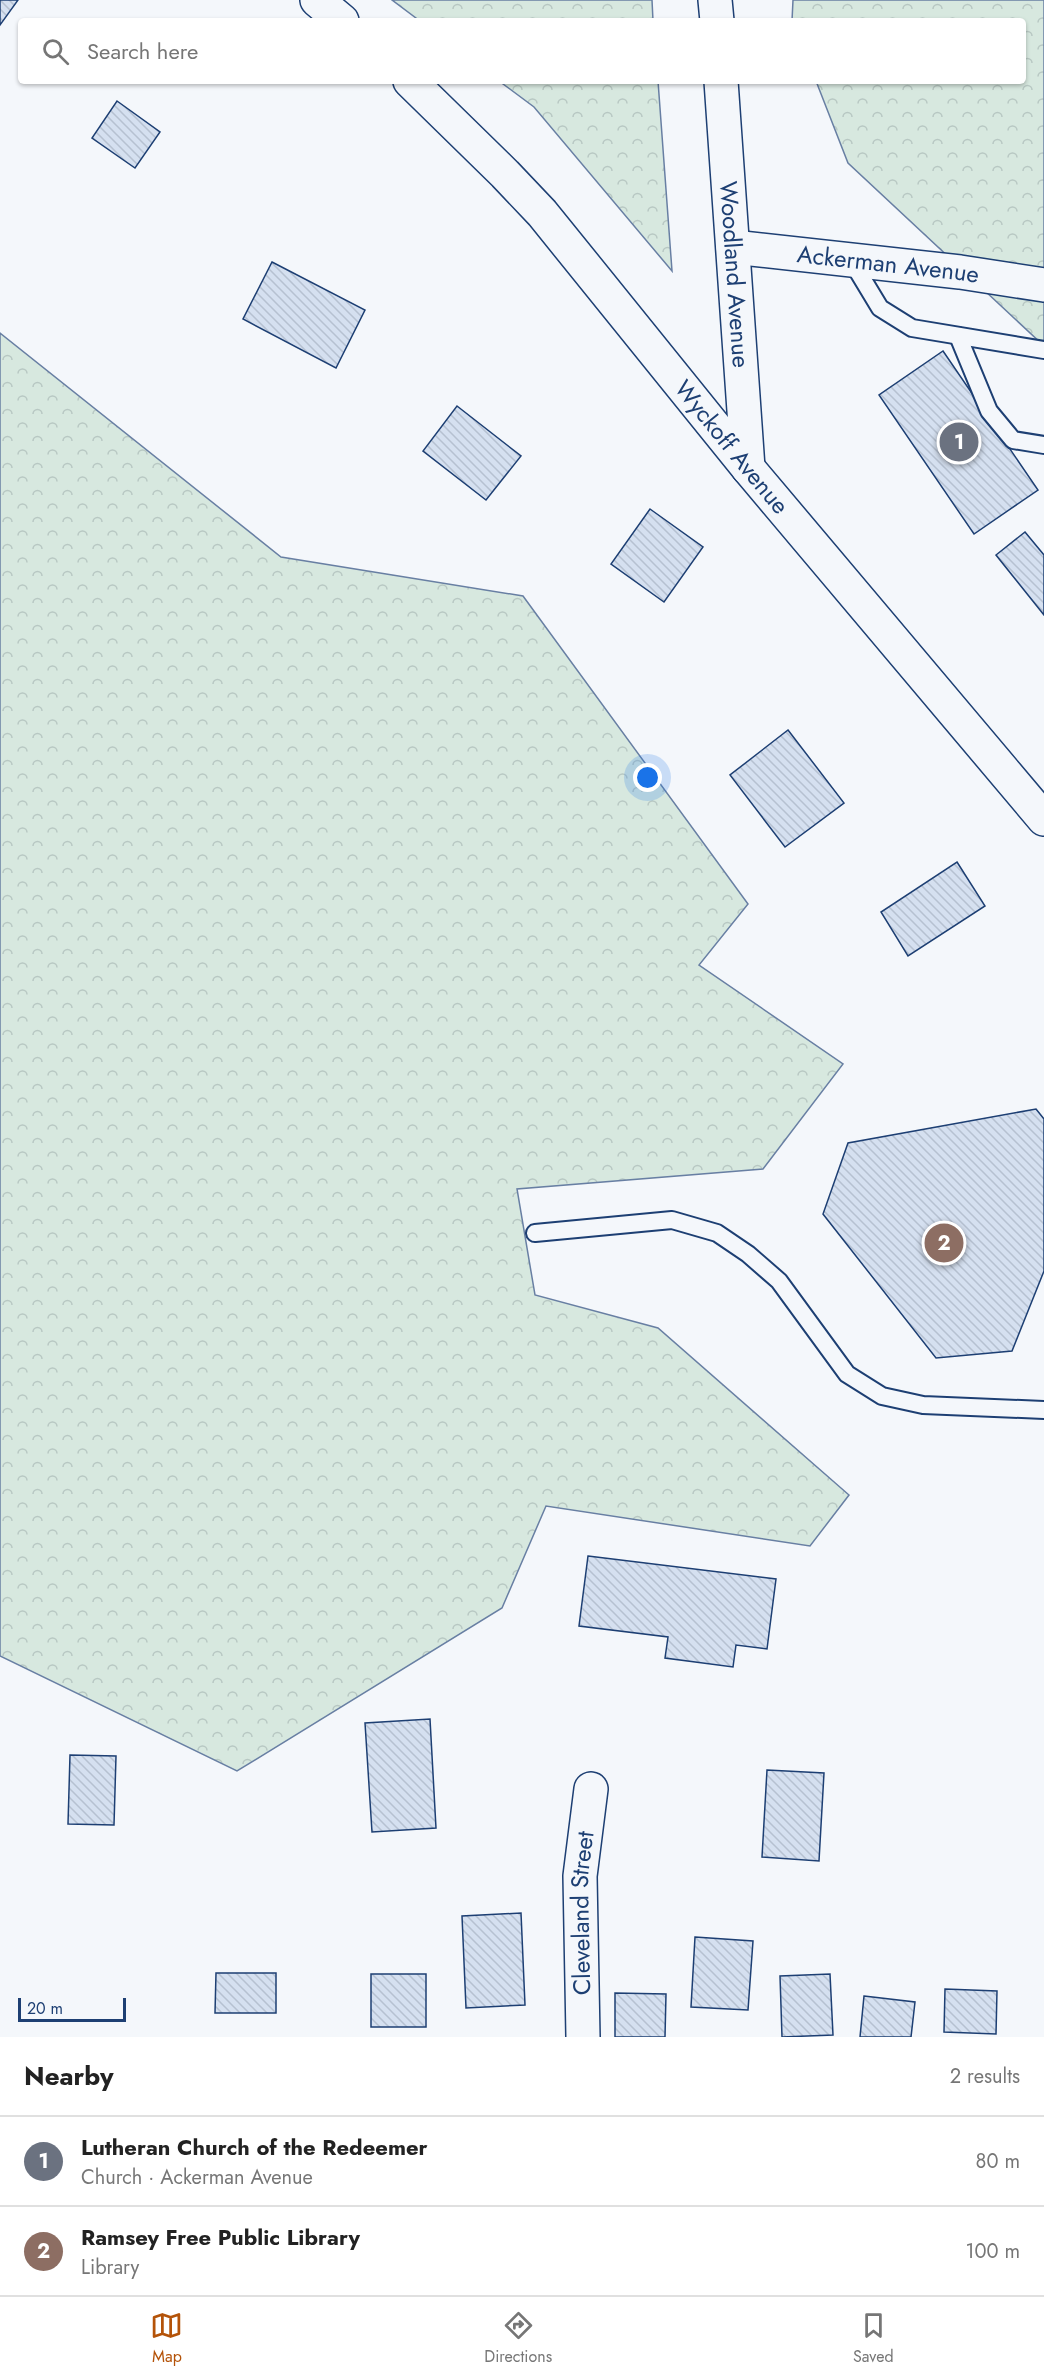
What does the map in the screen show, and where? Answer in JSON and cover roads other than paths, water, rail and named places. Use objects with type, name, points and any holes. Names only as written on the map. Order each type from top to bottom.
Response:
[{"type":"main road","points":[[317,0],[338,18]]},
{"type":"main road","points":[[715,0],[717,18]]},
{"type":"main road","name":"Wyckoff Avenue","points":[[413,84],[542,213],[748,468],[1044,819]]},
{"type":"main road","name":"Woodland Avenue","points":[[721,84],[748,468]]},
{"type":"main road","name":"Ackerman Avenue","points":[[733,247],[1044,285]]},
{"type":"main road","name":"Cleveland Street","points":[[583,2037],[580,1876],[591,1789]]},
{"type":"lane","points":[[851,260],[880,308],[912,328],[1044,350]]},
{"type":"lane","points":[[958,336],[989,411],[1013,440],[1044,445]]},
{"type":"lane","points":[[535,1233],[672,1220],[717,1233],[748,1254],[779,1281],[847,1374],[882,1395],[923,1404],[1044,1410]]},
{"type":"place","name":"Lutheran Church of the Redeemer","points":[[959,442]]},
{"type":"place","name":"Ramsey Free Public Library","points":[[944,1243]]}]
